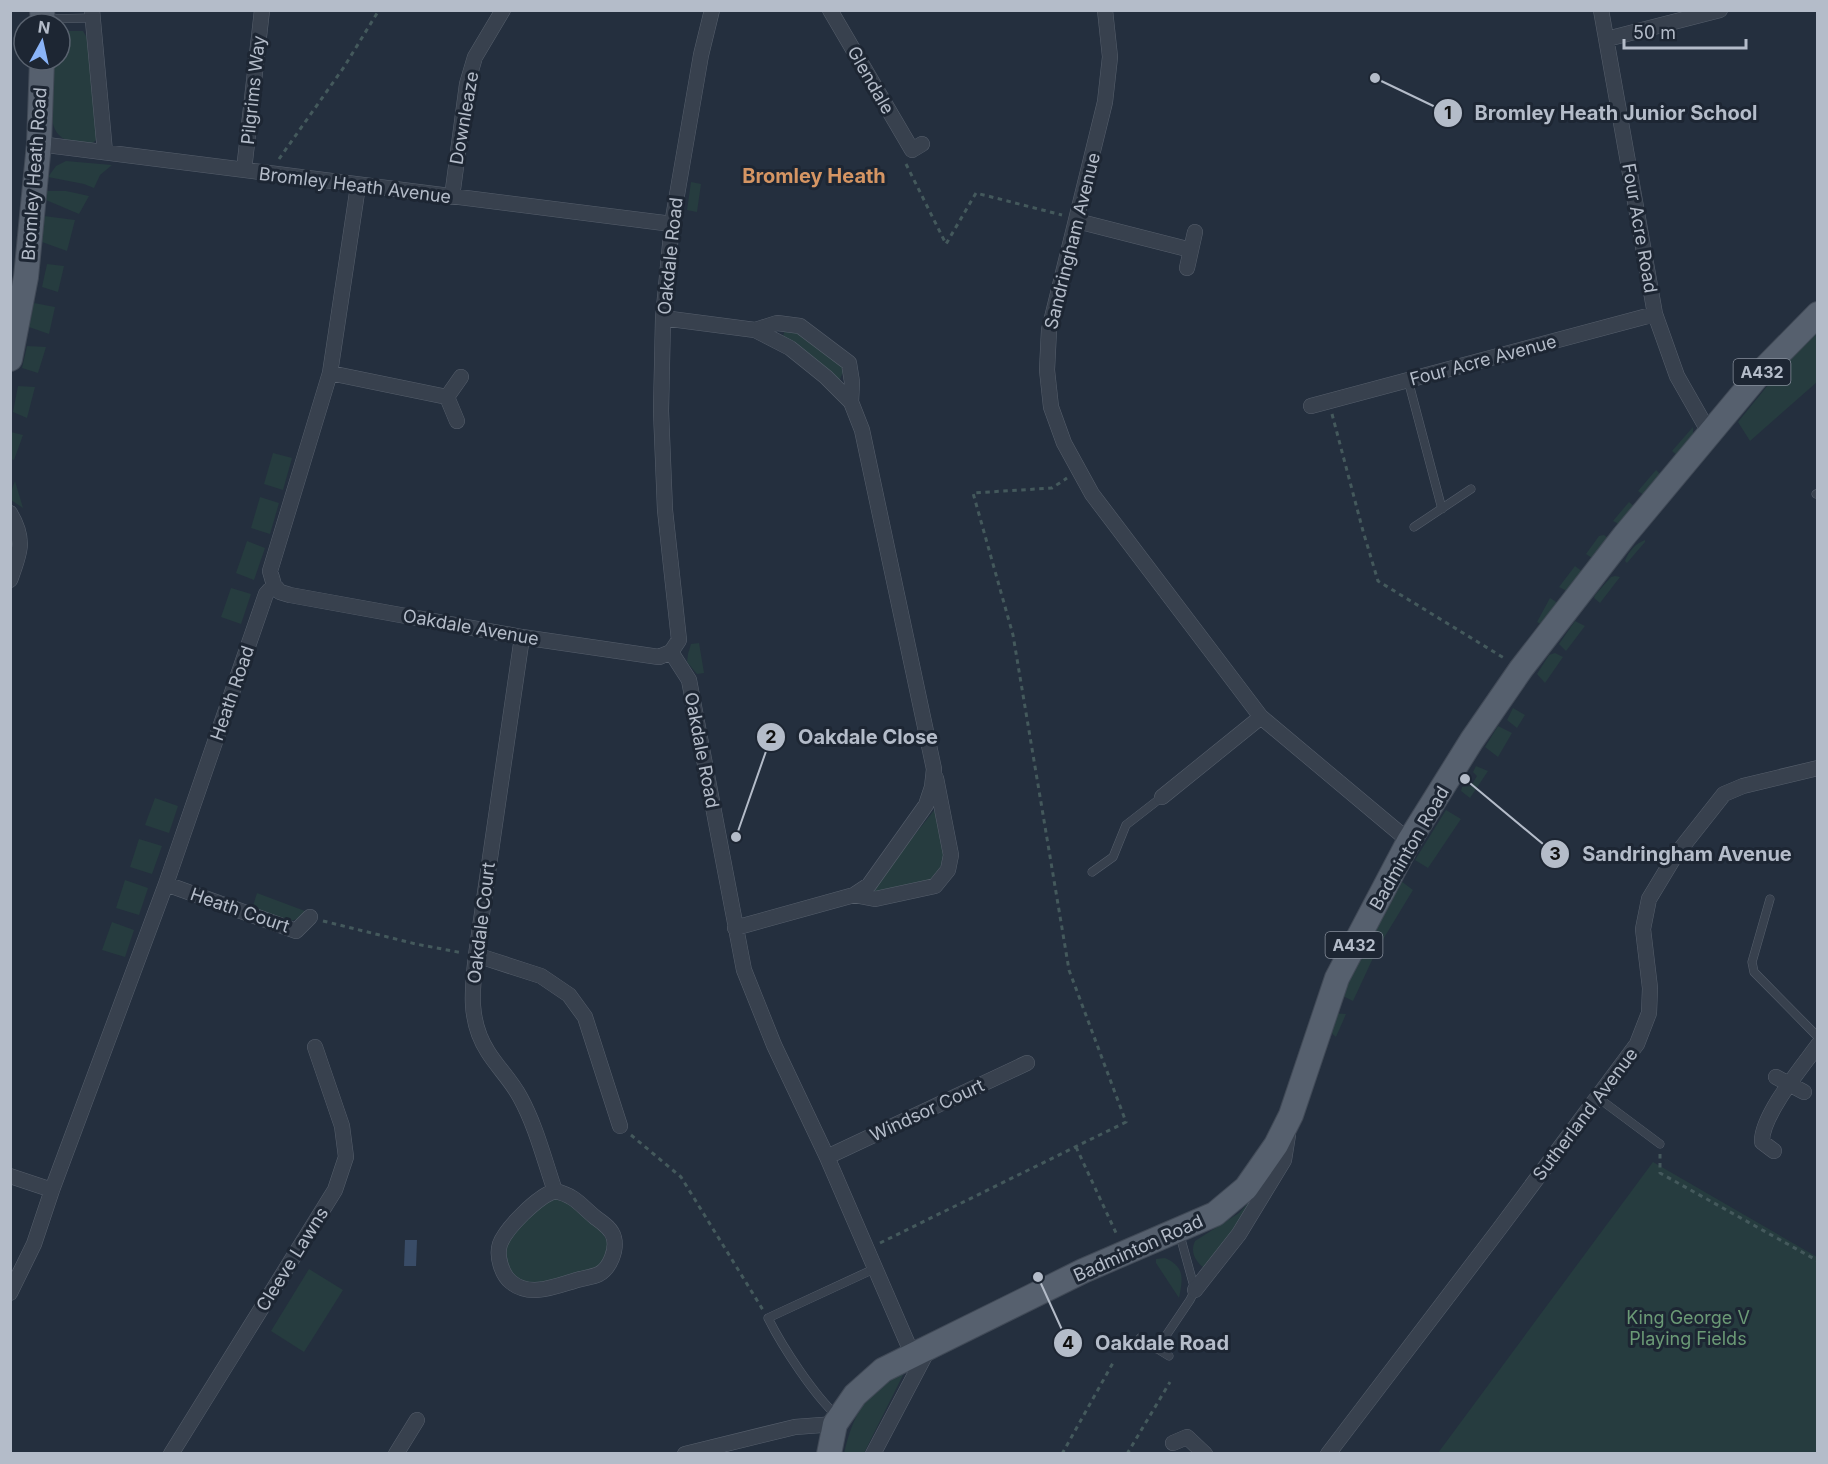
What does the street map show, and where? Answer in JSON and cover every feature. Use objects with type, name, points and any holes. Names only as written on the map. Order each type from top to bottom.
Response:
[{"type":"main road","name":"Bromley Heath Road","points":[[10,359],[26,277],[39,144],[42,72]]},
{"type":"main road","name":"Badminton Road","points":[[830,1454],[837,1421],[855,1395],[883,1370],[1083,1271],[1215,1214],[1246,1188],[1276,1145],[1291,1116],[1337,978],[1409,841],[1472,740],[1521,669],[1624,536],[1761,374],[1818,314]]},
{"type":"street","name":"Pilgrims Way","points":[[244,170],[262,10]]},
{"type":"street","name":"Downleaze","points":[[452,197],[467,84],[476,57],[503,10]]},
{"type":"street","name":"Oakdale Road","points":[[712,10],[701,55],[672,224],[663,318],[661,411],[665,499],[679,640],[671,652],[689,680],[744,970],[769,1034],[827,1157],[876,1269],[921,1352]]},
{"type":"street","name":"Glendale","points":[[830,10],[913,152]]},
{"type":"street","name":"Sandringham Avenue","points":[[1105,10],[1110,57],[1109,80],[1078,220],[1048,330],[1047,370],[1051,407],[1064,443],[1092,494],[1261,717],[1409,841]]},
{"type":"street","name":"Four Acre Road","points":[[1601,10],[1655,314],[1677,376],[1710,434]]},
{"type":"street","points":[[1607,39],[1720,10]]},
{"type":"street","points":[[92,14],[105,152]]},
{"type":"street","name":"Bromley Heath Avenue","points":[[39,144],[672,224]]},
{"type":"street","name":"Heath Road","points":[[10,1293],[34,1244],[166,884],[266,594],[274,585],[270,571],[330,373],[358,186]]},
{"type":"street","points":[[1078,220],[1191,250]]},
{"type":"street","points":[[1187,268],[1195,232]]},
{"type":"street","name":"Four Acre Avenue","points":[[1311,406],[1655,314]]},
{"type":"street","points":[[663,318],[755,330],[790,348],[826,377],[850,402],[862,430],[951,855],[948,870],[935,886],[875,899],[854,895]]},
{"type":"street","points":[[755,330],[777,322],[800,326],[849,363],[852,382],[850,402]]},
{"type":"street","points":[[330,373],[447,397]]},
{"type":"street","points":[[447,397],[460,377]]},
{"type":"street","points":[[447,397],[457,421]]},
{"type":"street","points":[[10,513],[21,538],[20,551],[10,580]]},
{"type":"street","name":"Oakdale Avenue","points":[[274,585],[280,591],[290,595],[522,637],[658,657],[671,652]]},
{"type":"street","name":"Oakdale Court","points":[[522,637],[476,955],[472,1015],[478,1034],[489,1054],[505,1072],[531,1119],[555,1191]]},
{"type":"street","points":[[1162,797],[1261,717]]},
{"type":"street","name":"Sutherland Avenue","points":[[1328,1454],[1637,1044],[1649,1013],[1650,988],[1643,929],[1649,899],[1675,856],[1724,794],[1743,786],[1818,768]]},
{"type":"street","points":[[735,928],[854,895],[869,885],[926,805],[932,787],[934,769]]},
{"type":"street","name":"Heath Court","points":[[166,884],[296,931],[310,917]]},
{"type":"street","points":[[476,955],[541,976],[569,995],[585,1017],[620,1126]]},
{"type":"street","points":[[1774,1151],[1762,1142],[1762,1137],[1783,1080],[1818,1045]]},
{"type":"street","name":"Cleeve Lawns","points":[[171,1454],[335,1190],[346,1157],[342,1126],[315,1047]]},
{"type":"street","name":"Windsor Court","points":[[827,1157],[1027,1063]]},
{"type":"street","points":[[1783,1080],[1804,1092]]},
{"type":"street","points":[[1195,1290],[1239,1234],[1284,1160],[1291,1116]]},
{"type":"street","points":[[10,1176],[52,1190]]},
{"type":"street","points":[[555,1191],[569,1194],[607,1227],[614,1238],[614,1252],[609,1266],[600,1274],[541,1290],[525,1290],[510,1282],[503,1271],[498,1258],[499,1246],[505,1234],[538,1199],[555,1191]]},
{"type":"street","points":[[873,1454],[921,1352]]},
{"type":"street","points":[[396,1454],[417,1420]]},
{"type":"street","points":[[685,1454],[795,1427],[837,1421]]},
{"type":"street","points":[[1173,1443],[1187,1437],[1205,1454]]},
{"type":"lane","points":[[72,16],[92,14]]},
{"type":"lane","points":[[1408,380],[1442,509]]},
{"type":"lane","points":[[1414,526],[1471,489]]},
{"type":"lane","points":[[1092,872],[1113,857],[1126,825],[1162,797]]},
{"type":"lane","points":[[1770,899],[1752,962],[1754,972],[1818,1038]]},
{"type":"lane","points":[[1597,1097],[1660,1144]]},
{"type":"lane","points":[[1157,1349],[1195,1290],[1179,1231]]},
{"type":"lane","points":[[837,1421],[775,1333],[768,1318],[876,1269]]},
{"type":"lane","points":[[1140,1338],[1168,1356]]},
{"type":"path","points":[[271,174],[279,159],[344,67],[379,10]]},
{"type":"path","points":[[913,152],[946,244],[976,193],[1078,220]]},
{"type":"path","points":[[1329,401],[1378,581],[1521,669]]},
{"type":"path","points":[[867,1249],[1126,1122],[1069,970],[1013,634],[973,493],[1052,488],[1078,469]]},
{"type":"path","points":[[310,917],[417,944],[476,955]]},
{"type":"path","points":[[620,1126],[681,1177],[768,1318]]},
{"type":"path","points":[[1660,1144],[1660,1173],[1818,1261]]},
{"type":"path","points":[[1076,1147],[1126,1253]]},
{"type":"path","points":[[1062,1454],[1114,1361]]},
{"type":"path","points":[[1127,1454],[1170,1382]]},
{"type":"green space","points":[[72,31],[83,31],[91,45],[99,138],[90,145],[73,143],[62,138],[52,120],[52,72],[72,72]]},
{"type":"green space","points":[[66,161],[112,165],[100,175],[94,188],[48,177],[56,166]]},
{"type":"green space","points":[[691,182],[701,184],[697,212],[687,210]]},
{"type":"green space","points":[[47,191],[66,191],[89,196],[79,214],[46,200]]},
{"type":"green space","points":[[44,216],[75,220],[67,251],[42,242]]},
{"type":"green space","points":[[47,264],[64,266],[58,292],[42,287]]},
{"type":"green space","points":[[34,303],[55,307],[49,334],[29,327]]},
{"type":"green space","points":[[788,329],[796,330],[842,365],[844,370],[840,379],[837,380],[783,338],[784,332]]},
{"type":"green space","points":[[1817,332],[1817,382],[1750,441],[1738,422],[1794,353]]},
{"type":"green space","points":[[27,346],[46,347],[38,373],[22,368]]},
{"type":"green space","points":[[18,386],[35,387],[27,418],[13,412]]},
{"type":"green space","points":[[1693,427],[1693,437],[1678,456],[1672,451]]},
{"type":"green space","points":[[11,432],[23,435],[14,460],[11,459]]},
{"type":"green space","points":[[273,453],[292,458],[283,490],[264,484]]},
{"type":"green space","points":[[1656,470],[1660,474],[1644,495],[1638,491]]},
{"type":"green space","points":[[15,481],[23,508],[11,500]]},
{"type":"green space","points":[[260,497],[279,503],[270,534],[251,528]]},
{"type":"green space","points":[[1629,502],[1635,507],[1621,525],[1613,521]]},
{"type":"green space","points":[[1604,535],[1608,538],[1592,558],[1586,554],[1599,536]]},
{"type":"green space","points":[[1645,540],[1627,563],[1625,561],[1630,551]]},
{"type":"green space","points":[[247,541],[265,548],[254,580],[236,573]]},
{"type":"green space","points":[[1575,566],[1583,572],[1567,591],[1559,587]]},
{"type":"green space","points":[[1611,577],[1620,577],[1600,603],[1594,598],[1595,595]]},
{"type":"green space","points":[[231,588],[251,594],[241,624],[221,617]]},
{"type":"green space","points":[[1550,598],[1558,603],[1543,625],[1537,622]]},
{"type":"green space","points":[[1575,621],[1585,626],[1566,651],[1559,644]]},
{"type":"green space","points":[[699,643],[704,673],[697,674],[687,662],[691,644]]},
{"type":"green space","points":[[1555,653],[1563,657],[1545,683],[1537,674],[1549,655]]},
{"type":"green space","points":[[1513,708],[1525,715],[1517,728],[1507,720]]},
{"type":"green space","points":[[1498,726],[1512,733],[1498,757],[1485,747]]},
{"type":"green space","points":[[1476,766],[1488,771],[1470,798],[1461,791],[1462,787],[1471,786],[1477,776],[1473,772]]},
{"type":"green space","points":[[155,798],[178,806],[169,833],[145,825]]},
{"type":"green space","points":[[936,808],[946,861],[930,883],[878,894],[872,890],[873,887]]},
{"type":"green space","points":[[1446,810],[1461,819],[1428,868],[1415,860]]},
{"type":"green space","points":[[139,839],[162,846],[152,874],[130,867]]},
{"type":"green space","points":[[125,880],[148,888],[139,915],[116,908]]},
{"type":"green space","points":[[1401,881],[1413,890],[1379,946],[1368,937]]},
{"type":"green space","points":[[257,893],[305,911],[297,919],[291,921],[252,909]]},
{"type":"green space","points":[[112,922],[134,930],[125,957],[102,950]]},
{"type":"green space","points":[[1356,954],[1373,958],[1353,1001],[1339,994]]},
{"type":"green space","points":[[1332,1013],[1346,1014],[1336,1037],[1329,1031]]},
{"type":"green space","name":"King George V Playing Fields","points":[[1653,1162],[1817,1257],[1817,1453],[1438,1453]]},
{"type":"green space","points":[[1255,1196],[1250,1209],[1204,1268],[1194,1256],[1195,1241],[1239,1213]]},
{"type":"green space","points":[[555,1198],[572,1206],[604,1235],[608,1247],[607,1254],[596,1268],[553,1281],[525,1282],[515,1276],[509,1267],[505,1255],[506,1247],[527,1220]]},
{"type":"green space","points":[[1165,1258],[1176,1265],[1181,1274],[1179,1298],[1156,1263],[1156,1259]]},
{"type":"green space","points":[[309,1269],[343,1290],[304,1352],[271,1331]]},
{"type":"green space","points":[[904,1373],[864,1453],[844,1454],[847,1440],[863,1405],[880,1386]]},
{"type":"water","points":[[405,1240],[417,1240],[416,1266],[404,1266]]},
{"type":"place","name":"Bromley Heath Junior School","points":[[1375,78]]},
{"type":"place","name":"Sandringham Avenue","points":[[1465,779]]},
{"type":"place","name":"Oakdale Close","points":[[736,837]]},
{"type":"place","name":"Oakdale Road","points":[[1038,1277]]},
{"type":"district","name":"Bromley Heath","points":[[814,176]]}]
